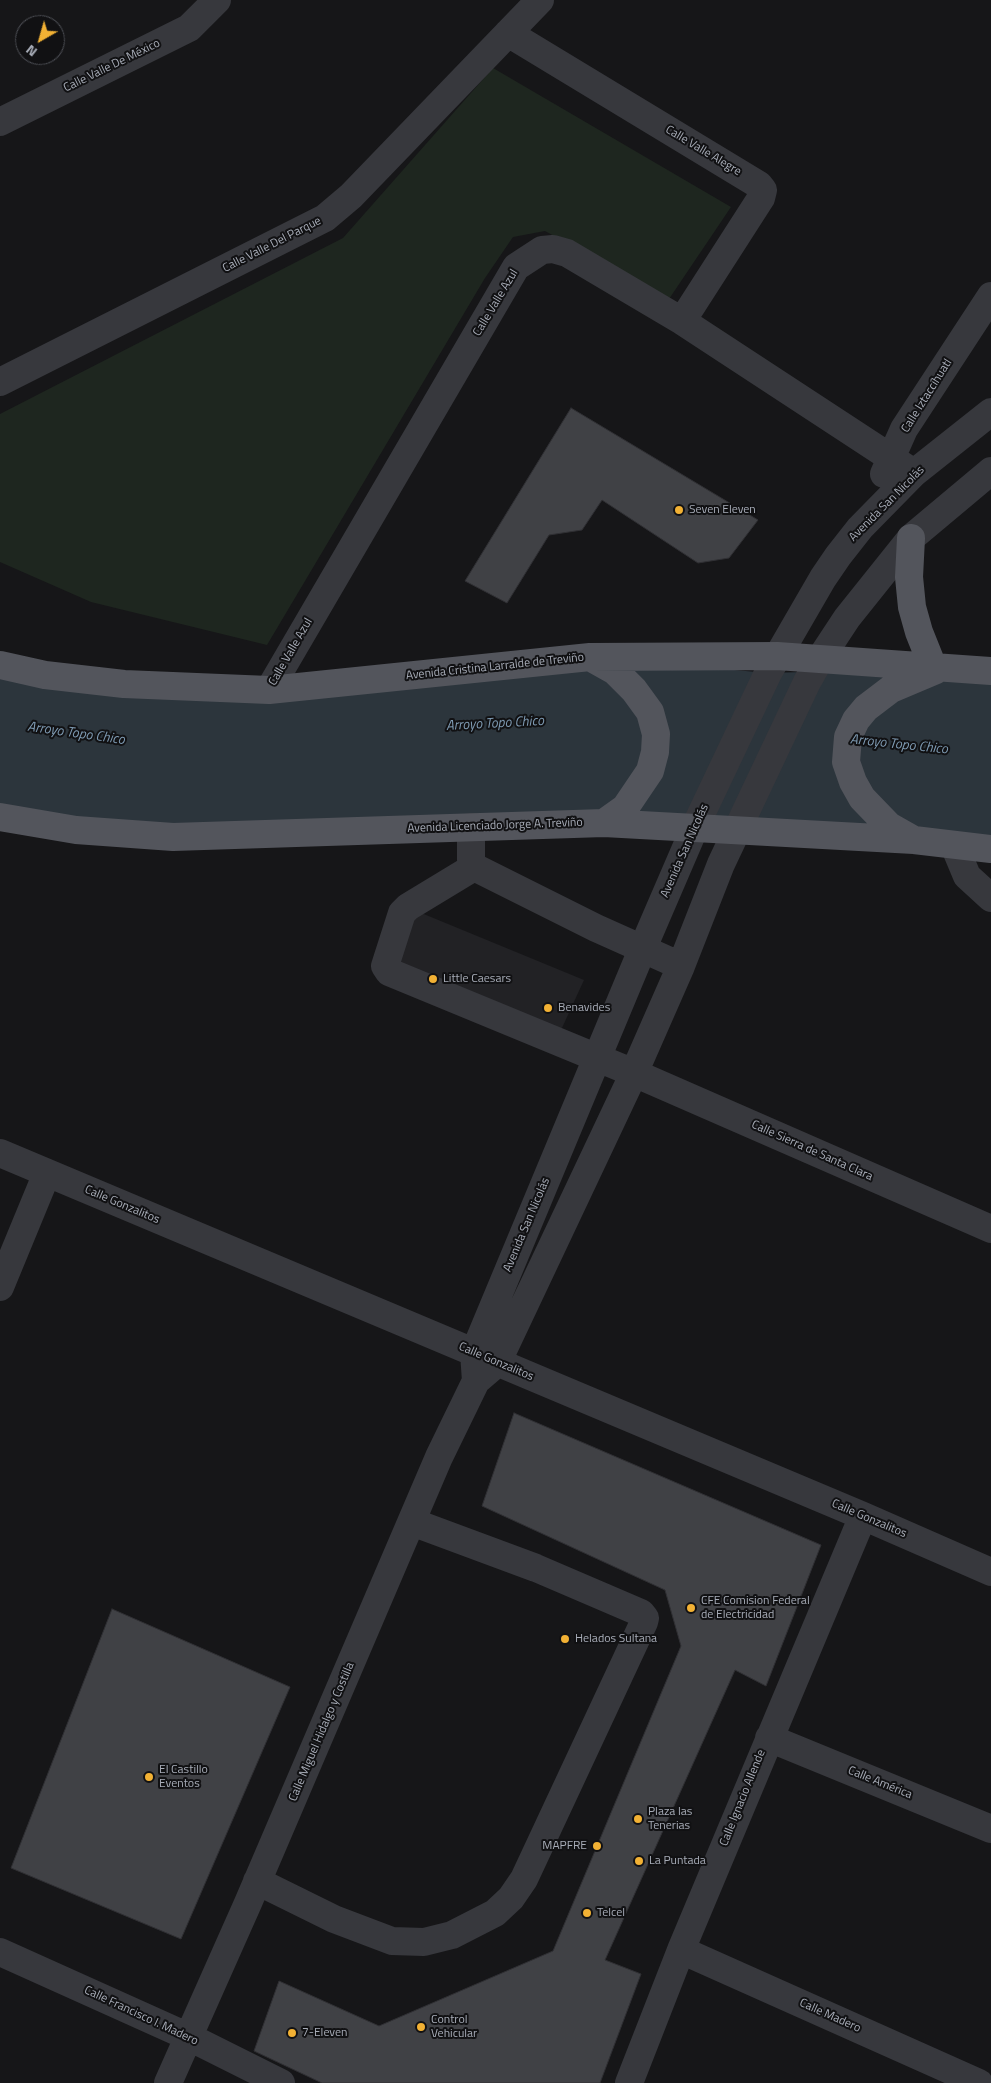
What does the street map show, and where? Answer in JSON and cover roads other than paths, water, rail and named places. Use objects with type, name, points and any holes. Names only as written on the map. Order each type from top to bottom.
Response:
[{"type":"main road","points":[[911,538],[909,577],[912,608],[919,632],[938,668],[891,690],[866,708],[856,720],[848,737],[846,762],[853,782],[862,798],[888,826],[914,840]]},
{"type":"main road","name":"Avenida Cristina Larralde de Treviño","points":[[0,666],[45,675],[124,684],[269,690],[590,657],[772,665],[814,671],[938,668],[991,671]]},
{"type":"main road","points":[[590,657],[615,670],[634,690],[650,712],[656,734],[655,752],[650,771],[614,815]]},
{"type":"main road","name":"Avenida Licenciado Jorge A. Treviño","points":[[0,818],[76,830],[173,837],[471,827],[614,815],[695,827],[914,840],[991,849]]},
{"type":"street","name":"Calle Valle De México","points":[[0,122],[189,28],[218,0]]},
{"type":"street","name":"Calle Valle Del Parque","points":[[0,382],[325,218],[351,196],[540,0]]},
{"type":"street","name":"Calle Valle Alegre","points":[[508,33],[759,185],[763,190],[761,198],[682,321]]},
{"type":"street","name":"Calle Valle Azul","points":[[269,690],[516,268],[542,250],[553,249],[567,253],[682,321],[914,473]]},
{"type":"street","name":"Calle Iztaccíhuatl","points":[[860,528],[904,429],[991,296]]},
{"type":"street","name":"Avenida San Nicolás","points":[[486,1358],[597,1059],[695,827],[772,665],[828,571],[860,528],[914,473],[991,412]]},
{"type":"street","points":[[486,1358],[634,1072],[750,801],[814,671],[873,584],[911,538],[991,471]]},
{"type":"street","points":[[471,827],[470,860],[474,867],[642,950],[681,966]]},
{"type":"street","points":[[954,845],[967,876],[991,898]]},
{"type":"street","name":"Calle Sierra de Santa Clara","points":[[474,867],[408,907],[402,913],[385,966],[389,972],[597,1059],[634,1072],[991,1229]]},
{"type":"street","name":"Calle Gonzalitos","points":[[0,1153],[863,1516],[991,1572]]},
{"type":"street","points":[[0,1287],[47,1173]]},
{"type":"street","name":"Calle Miguel Hidalgo y Costilla","points":[[175,2080],[189,2037],[439,1457],[486,1358]]},
{"type":"street","name":"Calle Ignacio Allende","points":[[629,2083],[681,1950],[863,1516]]},
{"type":"street","points":[[257,1881],[334,1919],[399,1942],[424,1942],[452,1935],[495,1913],[511,1898],[524,1879],[644,1622],[645,1618],[641,1612],[536,1568],[412,1522]]},
{"type":"street","name":"Calle América","points":[[769,1738],[991,1829]]},
{"type":"street","name":"Calle Madero","points":[[681,1950],[979,2083]]},
{"type":"street","name":"Calle Francisco I. Madero","points":[[0,1952],[189,2037],[281,2083]]},
{"type":"water","name":"Arroyo Topo Chico","points":[[590,657],[768,673],[942,668],[991,671],[991,849],[737,830],[173,837],[0,817],[0,666],[269,690]]},
{"type":"place","name":"Seven Eleven","points":[[679,510]]},
{"type":"place","name":"Little Caesars","points":[[433,979]]},
{"type":"place","name":"Benavides","points":[[548,1008]]},
{"type":"place","name":"CFE Comision Federal de Electricidad","points":[[691,1608]]},
{"type":"place","name":"Helados Sultana","points":[[565,1639]]},
{"type":"place","name":"El Castillo Eventos","points":[[149,1777]]},
{"type":"place","name":"Plaza las Tenerias","points":[[638,1819]]},
{"type":"place","name":"MAPFRE","points":[[597,1846]]},
{"type":"place","name":"La Puntada","points":[[639,1861]]},
{"type":"place","name":"Telcel","points":[[587,1913]]},
{"type":"place","name":"Control Vehicular","points":[[421,2027]]},
{"type":"place","name":"7-Eleven","points":[[292,2033]]}]
